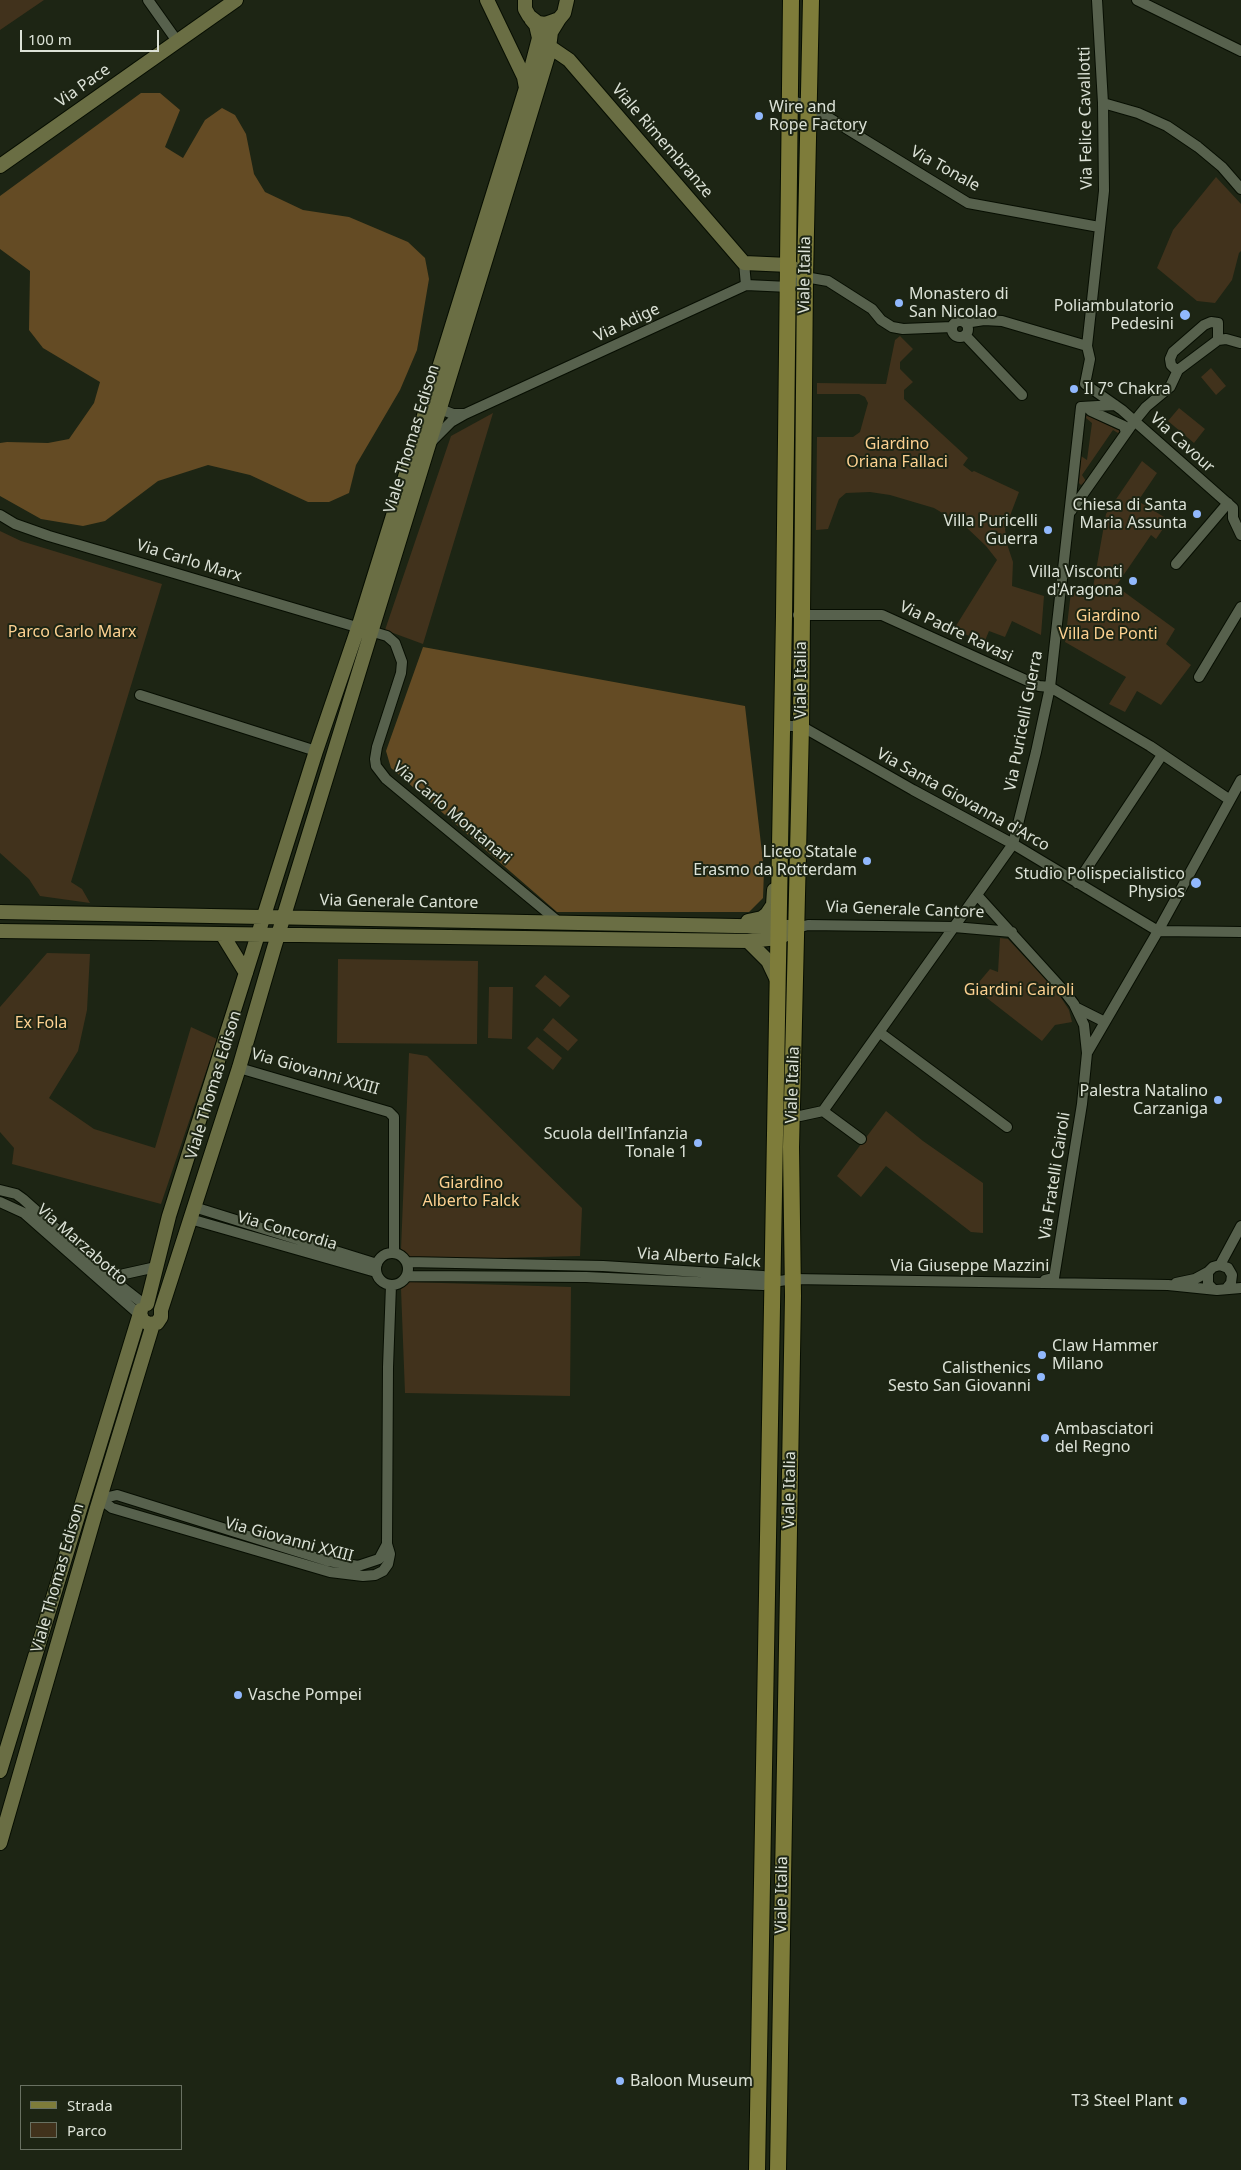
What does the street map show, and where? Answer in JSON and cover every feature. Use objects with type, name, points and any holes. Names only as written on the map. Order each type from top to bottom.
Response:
[{"type":"main road","name":"Viale Italia","points":[[778,2170],[793,1279],[778,983],[789,287],[791,0]]},
{"type":"main road","name":"Viale Italia","points":[[757,2170],[772,1282],[797,928],[801,726],[805,277],[811,0]]},
{"type":"street","points":[[148,0],[177,41]]},
{"type":"street","name":"Via Pace","points":[[0,166],[236,0]]},
{"type":"street","points":[[487,0],[524,77],[526,88]]},
{"type":"street","name":"Viale Thomas Edison","points":[[0,1771],[54,1589],[144,1308],[169,1216],[316,751],[365,629],[429,446],[550,47],[552,29],[564,13],[567,0]]},
{"type":"street","name":"Via Felice Cavallotti","points":[[1086,384],[1090,359],[1087,346],[1104,190],[1103,102],[1097,0]]},
{"type":"street","name":"Viale Thomas Edison","points":[[161,1310],[239,1068],[299,870],[432,393],[526,88],[539,38],[536,25],[531,19],[524,2]]},
{"type":"street","points":[[1144,2],[1241,51]]},
{"type":"street","points":[[531,19],[545,24],[559,19]]},
{"type":"street","name":"Viale Rimembranze","points":[[550,47],[569,60],[744,263]]},
{"type":"street","name":"Via Tonale","points":[[790,101],[808,105],[968,203],[1099,227]]},
{"type":"street","points":[[1103,102],[1138,113],[1167,126],[1198,147],[1222,167],[1241,189]]},
{"type":"street","points":[[746,285],[744,263],[789,266],[805,277],[828,281],[872,308],[884,323],[898,329],[952,327],[958,322],[1002,321],[1087,346]]},
{"type":"street","points":[[789,287],[805,277]]},
{"type":"street","name":"Via Adige","points":[[429,446],[446,427],[465,414],[746,285],[789,287]]},
{"type":"street","points":[[1178,370],[1171,365],[1170,359],[1173,352],[1204,325],[1211,322],[1218,323],[1240,343]]},
{"type":"street","points":[[952,327],[952,332],[955,336],[960,337],[968,331],[965,323]]},
{"type":"street","points":[[1218,323],[1218,340]]},
{"type":"street","points":[[965,335],[1022,395]]},
{"type":"street","points":[[1070,512],[1146,407],[1170,387],[1178,370],[1218,340],[1226,339],[1240,343]]},
{"type":"street","name":"Via Cavour","points":[[1086,384],[1135,421],[1234,505]]},
{"type":"street","points":[[432,393],[440,409],[453,414],[465,414]]},
{"type":"street","points":[[1087,407],[1115,405]]},
{"type":"street","name":"Via Puricelli Guerra","points":[[823,1111],[1013,844],[1050,687],[1081,407],[1087,407]]},
{"type":"street","name":"Via Cavour","points":[[1087,407],[1091,411],[1124,426],[1124,435]]},
{"type":"street","points":[[1124,435],[1138,431],[1146,432]]},
{"type":"street","points":[[1073,482],[1079,490],[1087,488]]},
{"type":"street","points":[[1234,505],[1233,518],[1241,535]]},
{"type":"street","points":[[1176,564],[1234,505]]},
{"type":"street","name":"Via Carlo Marx","points":[[0,515],[15,524],[49,536],[365,629]]},
{"type":"street","points":[[1199,677],[1241,607]]},
{"type":"street","name":"Via Padre Ravasi","points":[[784,616],[882,615],[1039,686],[1050,687],[1150,746],[1230,800]]},
{"type":"street","name":"Via Carlo Montanari","points":[[365,629],[387,636],[395,643],[402,662],[375,759],[382,774],[560,923]]},
{"type":"street","points":[[140,695],[316,751]]},
{"type":"street","name":"Via Santa Giovanna d'Arco","points":[[782,726],[801,726],[1013,844],[1158,931],[1241,932]]},
{"type":"street","points":[[1077,883],[1162,755]]},
{"type":"street","points":[[1088,1053],[1241,780]]},
{"type":"street","name":"Viale Italia","points":[[728,925],[762,918],[773,905],[775,854],[780,841]]},
{"type":"street","points":[[280,864],[299,870]]},
{"type":"street","name":"Via Fratelli Cairoli","points":[[977,895],[1064,991],[1077,1008],[1084,1025],[1088,1053],[1082,1104],[1054,1278],[1042,1281]]},
{"type":"street","name":"Via Generale Cantore","points":[[0,912],[728,925],[779,932]]},
{"type":"street","name":"Via Generale Cantore","points":[[0,931],[748,941],[808,925],[954,927],[1012,932]]},
{"type":"street","points":[[222,934],[246,973]]},
{"type":"street","points":[[748,941],[768,961],[778,983]]},
{"type":"street","name":"Via Fratelli Cairoli","points":[[1077,1008],[1105,1022]]},
{"type":"street","points":[[879,1032],[1007,1127]]},
{"type":"street","name":"Via Giovanni XXIII","points":[[239,1068],[389,1112],[394,1117],[394,1252]]},
{"type":"street","points":[[784,1116],[823,1111],[862,1139]]},
{"type":"street","name":"Via Marzabotto","points":[[0,1190],[16,1194],[23,1199],[144,1308]]},
{"type":"street","name":"Via Marzabotto","points":[[0,1202],[24,1213],[144,1308]]},
{"type":"street","name":"Via Concordia","points":[[192,1213],[376,1268]]},
{"type":"street","points":[[1226,1289],[1237,1280],[1230,1271],[1220,1265],[1241,1226]]},
{"type":"street","points":[[394,1252],[403,1256],[407,1262],[407,1276],[402,1282],[391,1285],[384,1283],[376,1268],[381,1257],[394,1252]]},
{"type":"street","name":"Via Alberto Falck","points":[[407,1262],[603,1266],[763,1276],[772,1282]]},
{"type":"street","name":"Via Giuseppe Mazzini","points":[[1168,1285],[1195,1279],[1213,1267],[1220,1265]]},
{"type":"street","name":"Via Marzabotto","points":[[111,1277],[156,1267]]},
{"type":"street","points":[[1208,1272],[1208,1284],[1213,1289]]},
{"type":"street","name":"Via Alberto Falck","points":[[407,1276],[586,1277],[763,1285],[772,1282]]},
{"type":"street","name":"Via Giuseppe Mazzini","points":[[772,1282],[793,1279],[1042,1281],[1168,1285],[1222,1290],[1241,1288]]},
{"type":"street","points":[[85,1494],[100,1499],[117,1495],[328,1561],[358,1566],[379,1559],[387,1544],[388,1367],[391,1285]]},
{"type":"street","points":[[155,1304],[161,1310],[161,1317],[153,1324],[145,1323],[144,1308],[155,1304]]},
{"type":"street","name":"Viale Thomas Edison","points":[[0,1843],[153,1324]]},
{"type":"green space","points":[[0,0],[44,0],[0,30]]},
{"type":"green space","points":[[1216,177],[1241,204],[1241,251],[1232,280],[1215,303],[1197,301],[1157,268],[1173,230]]},
{"type":"green space","name":"Giardino Oriana Fallaci","points":[[900,336],[913,349],[900,362],[900,369],[913,382],[904,390],[904,399],[968,458],[963,465],[972,472],[974,471],[1019,492],[1005,529],[1007,544],[1013,562],[1012,586],[1044,596],[1041,635],[1012,621],[1005,637],[989,631],[984,643],[954,629],[997,560],[986,546],[966,527],[934,508],[890,495],[870,492],[846,493],[839,499],[828,529],[816,530],[817,437],[853,437],[860,432],[868,403],[865,397],[859,394],[817,394],[817,383],[886,384],[895,340]]},
{"type":"green space","points":[[1211,368],[1226,386],[1216,395],[1201,377]]},
{"type":"green space","points":[[1179,408],[1205,429],[1194,443],[1168,421]]},
{"type":"green space","points":[[493,413],[423,644],[385,630],[451,436]]},
{"type":"green space","points":[[1087,415],[1120,431],[1118,433],[1113,430],[1082,475],[1086,481],[1081,485],[1079,483],[1081,456],[1087,460],[1092,423],[1086,418]]},
{"type":"green space","name":"Giardino Villa De Ponti","points":[[1142,461],[1157,473],[1138,501],[1169,520],[1156,539],[1151,535],[1116,586],[1175,629],[1166,644],[1191,665],[1161,705],[1137,691],[1125,712],[1109,704],[1126,677],[1065,642],[1071,592],[1092,593],[1106,514]]},
{"type":"green space","name":"Parco Carlo Marx","points":[[0,531],[21,541],[162,584],[71,882],[82,889],[90,903],[40,896],[29,879],[0,853]]},
{"type":"green space","name":"Giardini Cairoli","points":[[1000,938],[1008,939],[1058,993],[1069,1010],[1072,1022],[1055,1025],[1042,1041],[974,988],[990,969],[998,972]]},
{"type":"green space","name":"Ex Fola","points":[[47,953],[90,954],[87,1010],[78,1051],[49,1098],[94,1129],[155,1148],[191,1027],[217,1039],[161,1204],[12,1164],[14,1148],[0,1132],[0,1007]]},
{"type":"green space","points":[[338,959],[478,961],[477,1044],[337,1043]]},
{"type":"green space","points":[[545,975],[570,996],[560,1007],[535,986]]},
{"type":"green space","points":[[489,987],[513,987],[512,1039],[488,1038]]},
{"type":"green space","points":[[553,1018],[578,1040],[568,1051],[543,1030]]},
{"type":"green space","points":[[537,1037],[562,1058],[553,1070],[527,1048]]},
{"type":"green space","name":"Giardino Alberto Falck","points":[[409,1053],[427,1056],[582,1208],[580,1256],[412,1260],[401,1249]]},
{"type":"green space","points":[[886,1111],[923,1141],[983,1183],[983,1233],[971,1232],[886,1166],[861,1197],[837,1176]]},
{"type":"green space","points":[[410,1282],[571,1287],[570,1396],[405,1393],[401,1289]]},
{"type":"shaded area","points":[[141,93],[160,93],[180,110],[165,147],[183,158],[205,120],[222,108],[235,115],[246,134],[254,174],[265,192],[303,210],[349,217],[408,242],[425,258],[429,279],[417,350],[400,390],[356,465],[349,493],[329,502],[308,502],[250,475],[208,465],[158,481],[105,521],[83,526],[41,519],[0,496],[0,443],[48,443],[69,439],[94,403],[100,382],[43,348],[29,330],[30,271],[0,249],[0,196]]},
{"type":"shaded area","points":[[423,647],[745,706],[764,870],[763,898],[749,912],[557,912],[391,768],[386,751]]},
{"type":"place","name":"Wire and Rope Factory","points":[[759,116]]},
{"type":"place","name":"Monastero di San Nicolao","points":[[899,303]]},
{"type":"place","name":"Poliambulatorio Pedesini","points":[[1185,315]]},
{"type":"place","name":"Il 7° Chakra","points":[[1074,389]]},
{"type":"place","name":"Chiesa di Santa Maria Assunta","points":[[1197,514]]},
{"type":"place","name":"Villa Puricelli Guerra","points":[[1048,530]]},
{"type":"place","name":"Villa Visconti d'Aragona","points":[[1133,581]]},
{"type":"place","name":"Liceo Statale Erasmo da Rotterdam","points":[[867,861]]},
{"type":"place","name":"Studio Polispecialistico Physios","points":[[1196,883]]},
{"type":"place","name":"Palestra Natalino Carzaniga","points":[[1218,1100]]},
{"type":"place","name":"Scuola dell'Infanzia Tonale 1","points":[[698,1143]]},
{"type":"place","name":"Claw Hammer Milano","points":[[1042,1355]]},
{"type":"place","name":"Calisthenics Sesto San Giovanni","points":[[1041,1377]]},
{"type":"place","name":"Ambasciatori del Regno","points":[[1045,1438]]},
{"type":"place","name":"Vasche Pompei","points":[[238,1695]]},
{"type":"place","name":"Baloon Museum","points":[[620,2081]]},
{"type":"place","name":"T3 Steel Plant","points":[[1183,2101]]}]
